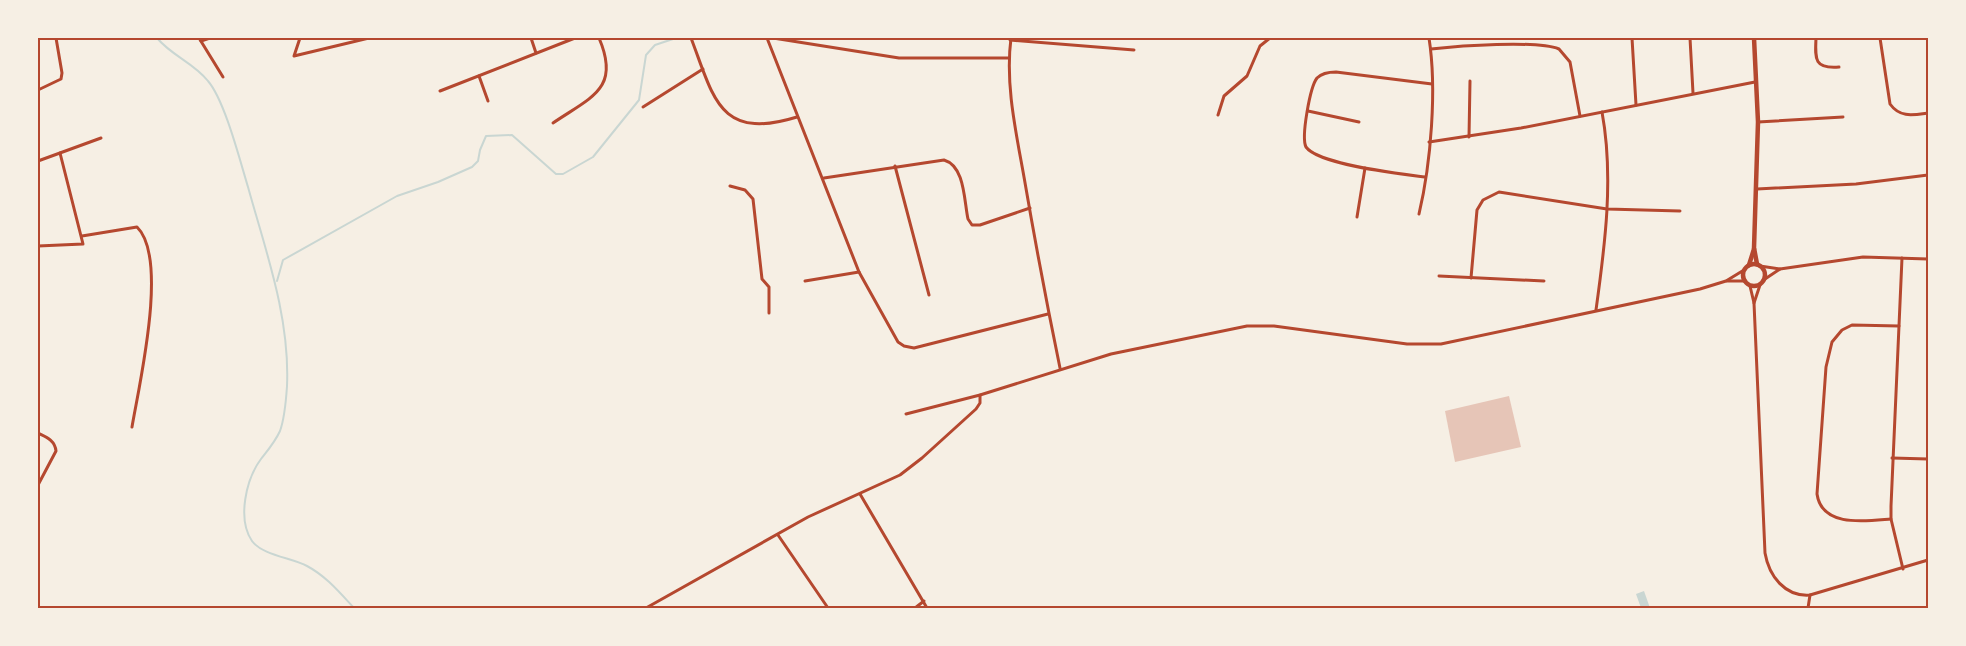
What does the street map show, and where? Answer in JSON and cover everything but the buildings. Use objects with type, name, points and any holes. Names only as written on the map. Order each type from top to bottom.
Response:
[{"type":"street","points":[[38,90],[61,80],[62,73],[56,38]]},
{"type":"street","points":[[210,38],[200,39],[223,77]]},
{"type":"street","points":[[300,38],[294,56],[369,38]]},
{"type":"street","points":[[531,38],[536,54]]},
{"type":"street","points":[[440,91],[575,38]]},
{"type":"street","points":[[554,123],[593,95],[605,79],[608,60],[599,38]]},
{"type":"street","points":[[691,38],[718,104],[729,116],[756,123],[784,122],[798,117]]},
{"type":"street","points":[[767,38],[824,178],[859,272],[894,337],[909,348],[920,347],[1048,314]]},
{"type":"street","points":[[773,38],[899,58],[1009,58]]},
{"type":"street","points":[[1218,115],[1224,96],[1246,76],[1260,46],[1270,38]]},
{"type":"street","points":[[1420,214],[1429,142],[1432,84],[1429,38]]},
{"type":"street","points":[[1632,38],[1636,105]]},
{"type":"street","points":[[1690,38],[1693,93]]},
{"type":"street","points":[[1726,281],[1749,265],[1754,248],[1758,122],[1754,38]]},
{"type":"street","points":[[1816,38],[1816,56],[1820,64],[1828,68],[1839,67]]},
{"type":"street","points":[[1880,38],[1890,104],[1898,112],[1906,115],[1928,113]]},
{"type":"street","points":[[1060,368],[1048,314],[1013,113],[1009,58],[1010,39],[1134,50]]},
{"type":"street","points":[[1431,49],[1451,46],[1527,45],[1559,49],[1570,62],[1580,116]]},
{"type":"street","points":[[643,107],[703,69]]},
{"type":"street","points":[[1425,177],[1365,168],[1316,154],[1306,147],[1303,140],[1313,86],[1318,77],[1326,72],[1432,84]]},
{"type":"street","points":[[479,76],[488,101]]},
{"type":"street","points":[[1469,137],[1470,82]]},
{"type":"street","points":[[1429,142],[1469,137],[1755,82]]},
{"type":"street","points":[[1308,111],[1359,122]]},
{"type":"street","points":[[1596,311],[1607,209],[1607,147],[1602,112]]},
{"type":"street","points":[[1758,122],[1843,117]]},
{"type":"street","points":[[38,161],[101,138]]},
{"type":"street","points":[[38,246],[83,244],[60,154]]},
{"type":"street","points":[[824,178],[940,159],[953,163],[959,174],[968,219],[972,225],[980,225],[1030,208]]},
{"type":"street","points":[[895,166],[929,295]]},
{"type":"street","points":[[1357,217],[1365,168]]},
{"type":"street","points":[[1757,189],[1856,184],[1928,176]]},
{"type":"street","points":[[730,186],[745,190],[753,199],[762,279],[769,287],[769,313]]},
{"type":"street","points":[[1471,278],[1476,214],[1481,203],[1490,195],[1498,192],[1607,209],[1680,211]]},
{"type":"street","points":[[82,236],[137,227],[144,233],[149,259],[151,314],[132,427]]},
{"type":"street","points":[[1754,248],[1759,265],[1765,272],[1765,279]]},
{"type":"street","points":[[1902,258],[1892,458],[1891,518],[1903,569]]},
{"type":"street","points":[[1749,265],[1780,269],[1840,259],[1928,259]]},
{"type":"street","points":[[1754,303],[1760,285],[1765,279],[1780,269]]},
{"type":"street","points":[[1744,270],[1744,281]]},
{"type":"street","points":[[805,281],[859,272]]},
{"type":"street","points":[[1439,276],[1544,281]]},
{"type":"street","points":[[906,414],[980,395],[1060,368],[1111,354],[1247,326],[1286,327],[1407,344],[1441,344],[1683,293],[1726,281],[1744,281],[1750,286],[1754,303],[1759,453],[1766,559],[1770,570],[1782,586],[1796,594],[1810,594],[1903,569],[1928,560]]},
{"type":"street","points":[[1750,286],[1760,285]]},
{"type":"street","points":[[1891,518],[1852,520],[1834,517],[1822,508],[1817,494],[1826,367],[1832,342],[1842,330],[1852,325],[1899,326]]},
{"type":"street","points":[[646,608],[808,517],[860,494],[914,465],[976,410],[980,402],[980,395]]},
{"type":"street","points":[[38,433],[56,445],[56,451],[38,485]]},
{"type":"street","points":[[1892,458],[1928,459]]},
{"type":"street","points":[[860,494],[927,608]]},
{"type":"street","points":[[778,535],[828,608]]},
{"type":"street","points":[[1808,608],[1810,594]]},
{"type":"street","points":[[915,608],[924,601]]},
{"type":"shaded area","points":[[1644,591],[1650,608],[1641,608],[1636,594]]},
{"type":"waterway","points":[[157,38],[208,81],[220,102],[248,187],[281,310],[287,360],[284,415],[278,435],[251,477],[244,511],[247,532],[252,541],[263,550],[301,563],[320,575],[354,608]]},
{"type":"waterway","points":[[277,281],[283,260],[397,196],[438,182],[472,167],[478,161],[486,136],[512,135],[556,174],[563,174],[593,157],[639,100],[646,55],[655,45],[676,38]]}]
